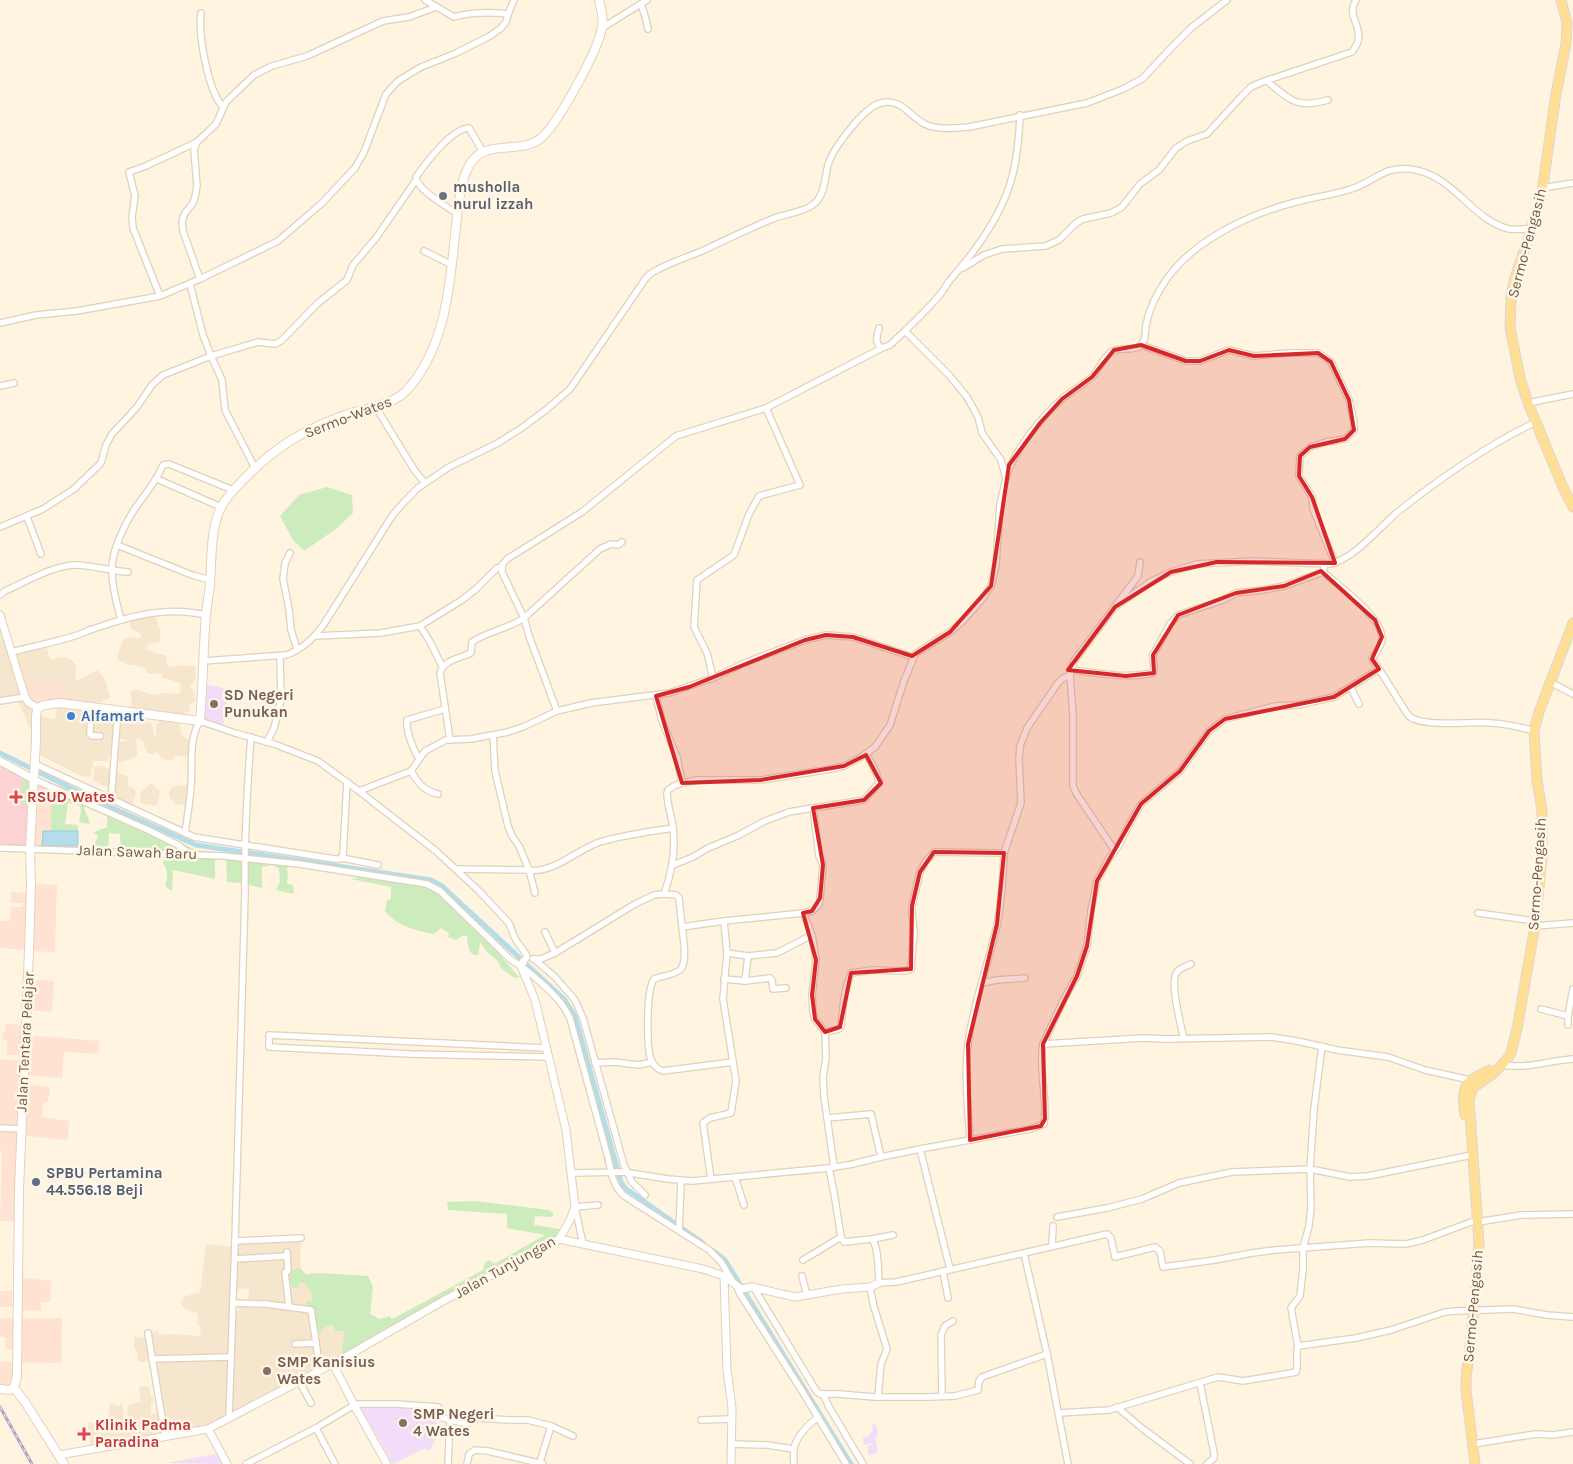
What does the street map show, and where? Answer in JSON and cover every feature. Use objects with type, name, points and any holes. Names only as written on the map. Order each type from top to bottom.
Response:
[{"type":"main road","points":[[483,152],[500,147],[532,143],[541,138],[560,113],[581,77],[602,28],[603,20],[600,0]]},
{"type":"main road","name":"Sermo-Pengasih","points":[[1561,0],[1567,23],[1566,44],[1556,94],[1541,199],[1514,281],[1510,313],[1513,345],[1528,403],[1573,507]]},
{"type":"main road","name":"Sermo-Wates","points":[[200,721],[213,536],[221,507],[233,490],[255,468],[286,443],[334,419],[396,399],[405,392],[420,372],[434,346],[443,318],[451,279],[458,214],[465,173],[473,160],[483,152]]},
{"type":"main road","name":"Sermo-Pengasih","points":[[1475,1464],[1466,1398],[1466,1379],[1478,1264],[1478,1222],[1469,1105],[1470,1093],[1477,1084],[1490,1076],[1511,1053],[1517,1029],[1535,923],[1542,858],[1542,811],[1534,750],[1534,732],[1539,712],[1573,623]]},
{"type":"main road","points":[[38,708],[44,705],[60,703],[200,721]]},
{"type":"main road","name":"Jalan Tentara Pelajar","points":[[14,1388],[17,1376],[21,1129],[31,884],[30,848],[36,715],[38,708]]},
{"type":"main road","points":[[1470,1080],[1500,1066]]},
{"type":"main road","name":"Sermo-Pengasih","points":[[1470,1080],[1464,1090],[1463,1102],[1472,1152]]},
{"type":"main road","points":[[0,1390],[14,1388],[64,1464]]},
{"type":"street","points":[[425,0],[454,17],[472,13],[492,12],[508,14]]},
{"type":"street","points":[[0,323],[36,315],[77,311],[160,296],[190,284],[278,241],[322,203],[355,168],[364,152],[386,94],[398,81],[420,67],[454,54],[490,36],[506,22],[514,0]]},
{"type":"street","points":[[602,28],[647,0]]},
{"type":"street","points":[[203,661],[280,656],[297,650],[316,636],[392,516],[414,493],[449,467],[523,427],[570,389],[650,274],[772,219],[812,206],[822,193],[828,163],[834,152],[848,132],[872,106],[894,102],[926,125],[934,127],[969,127],[1020,115],[1087,103],[1142,79],[1191,28],[1227,0]]},
{"type":"street","points":[[961,269],[984,255],[1002,249],[1046,246],[1059,240],[1076,223],[1083,219],[1111,213],[1122,207],[1140,184],[1159,170],[1176,148],[1207,134],[1251,87],[1352,52],[1358,40],[1358,32],[1352,13],[1356,0]]},
{"type":"street","points":[[641,4],[648,29]]},
{"type":"street","points":[[160,296],[134,228],[132,218],[135,196],[129,172],[196,142],[216,124],[226,102],[254,76],[272,66],[307,56],[383,21],[409,17],[436,7]]},
{"type":"street","points":[[201,13],[199,24],[208,71],[217,99],[223,107]]},
{"type":"street","points":[[1267,81],[1294,102],[1302,104],[1319,103],[1328,100]]},
{"type":"street","points":[[557,711],[524,618],[502,572],[502,565],[507,559],[582,512],[676,436],[766,408],[890,345],[921,315],[961,269],[992,223],[1009,188],[1016,164],[1020,115]]},
{"type":"street","points":[[0,527],[43,510],[74,488],[96,469],[101,463],[106,445],[112,434],[137,408],[152,385],[163,375],[211,356],[258,342],[275,344],[282,341],[318,303],[347,280],[353,265],[376,238],[426,163],[447,140],[464,128],[469,128],[483,152]]},
{"type":"street","points":[[196,142],[194,150],[197,180],[195,197],[182,221],[183,231],[200,279]]},
{"type":"street","points":[[664,894],[673,865],[674,828],[668,790],[682,783],[697,780],[761,780],[816,772],[844,766],[875,747],[890,725],[913,657],[918,651],[950,632],[962,622],[991,586],[996,565],[1000,505],[1009,465],[1040,422],[1062,398],[1092,377],[1109,353],[1120,349],[1136,348],[1141,345],[1144,340],[1149,314],[1166,280],[1192,252],[1210,239],[1252,216],[1293,202],[1358,187],[1389,170],[1410,169],[1437,177],[1483,215],[1501,226],[1514,229],[1532,228]]},
{"type":"street","points":[[416,180],[434,198],[458,214]]},
{"type":"street","points":[[1542,188],[1573,183]]},
{"type":"street","points":[[424,251],[452,266]]},
{"type":"street","points":[[190,284],[203,335],[222,380],[225,410],[255,468]]},
{"type":"street","points":[[879,328],[876,338],[877,344],[882,348]]},
{"type":"street","points":[[904,331],[949,375],[966,397],[978,417],[982,433],[1001,460],[1006,478]]},
{"type":"street","points":[[1141,345],[1186,362],[1200,361],[1229,350],[1254,356],[1318,353],[1331,362],[1348,400],[1354,422],[1354,430],[1345,439],[1310,447],[1300,456],[1299,476],[1312,497],[1313,509],[1336,563]]},
{"type":"street","points":[[0,386],[14,383]]},
{"type":"street","points":[[1528,403],[1573,394]]},
{"type":"street","points":[[375,406],[415,471],[425,483]]},
{"type":"street","points":[[713,678],[706,653],[694,625],[697,580],[734,555],[749,514],[759,496],[800,485],[766,408]]},
{"type":"street","points":[[1115,607],[1150,582],[1171,572],[1197,564],[1253,561],[1325,564],[1341,561],[1374,536],[1398,512],[1479,454],[1511,434],[1536,422]]},
{"type":"street","points":[[121,620],[112,571],[117,545],[126,524],[157,479],[163,465],[169,464],[233,490]]},
{"type":"street","points":[[157,479],[221,507]]},
{"type":"street","points":[[27,517],[41,554]]},
{"type":"street","points":[[450,740],[440,672],[442,666],[471,652],[472,642],[478,638],[513,626],[600,549],[611,544],[618,546],[622,542]]},
{"type":"street","points":[[117,545],[192,575],[210,580]]},
{"type":"street","points":[[290,552],[285,563],[283,579],[290,609],[291,630],[297,650]]},
{"type":"street","points":[[1115,851],[1076,793],[1074,786],[1071,673],[1077,657],[1138,576],[1140,562]]},
{"type":"street","points":[[1323,572],[1325,564]]},
{"type":"street","points":[[0,595],[5,591],[59,568],[75,565],[96,566],[112,571],[128,572]]},
{"type":"street","points":[[316,636],[381,633],[420,626],[462,600],[497,568],[502,568]]},
{"type":"street","points":[[1323,572],[1349,593],[1375,620],[1382,637],[1381,646],[1372,659],[1410,717],[1416,720],[1431,722],[1512,725],[1534,732]]},
{"type":"street","points":[[970,1140],[966,1083],[968,1044],[997,924],[1002,889],[1004,853],[1021,803],[1018,759],[1020,746],[1027,728],[1058,683],[1071,673],[1126,676],[1153,673],[1153,655],[1170,624],[1178,616],[1224,600],[1236,593],[1284,586],[1323,572]]},
{"type":"street","points":[[11,652],[71,637],[121,620],[162,611],[193,612],[206,615]]},
{"type":"street","points":[[0,615],[25,697],[29,703],[38,708]]},
{"type":"street","points":[[420,626],[442,666]]},
{"type":"street","points":[[360,791],[410,772],[421,754],[429,748],[450,740],[493,736],[523,727],[557,711],[605,701],[656,696],[689,687],[778,649],[804,640],[826,635],[853,637],[913,657]]},
{"type":"street","points":[[268,742],[274,728],[281,700],[280,656]]},
{"type":"street","points":[[572,1173],[625,1172],[681,1181],[831,1168],[920,1149],[1030,1130],[1044,1124],[1045,1105],[1041,1052],[1043,1044],[1064,999],[1078,976],[1087,946],[1097,881],[1142,804],[1180,771],[1209,731],[1219,722],[1230,716],[1274,706],[1298,705],[1334,698],[1379,669]]},
{"type":"street","points":[[1550,682],[1573,694]]},
{"type":"street","points":[[1351,688],[1359,704]]},
{"type":"street","points":[[656,696],[662,721],[678,757],[682,783]]},
{"type":"street","points":[[0,702],[25,697]]},
{"type":"street","points":[[91,707],[90,734],[92,736],[100,736]]},
{"type":"street","points":[[419,759],[412,744],[407,720],[445,709]]},
{"type":"street","points":[[111,800],[118,710]]},
{"type":"street","points":[[185,833],[191,785],[192,740],[194,730],[200,721],[268,742],[318,761],[360,791],[436,851],[508,922],[524,960],[547,1048],[566,1130],[575,1207],[583,1244]]},
{"type":"street","points":[[493,736],[496,771],[508,826],[529,870],[536,894]]},
{"type":"street","points":[[229,1418],[245,894],[246,793],[251,737]]},
{"type":"street","points":[[673,865],[737,836],[765,820],[790,812],[864,800],[879,782],[875,769],[866,754]]},
{"type":"street","points":[[0,761],[34,771],[98,801],[178,845],[190,854]]},
{"type":"street","points":[[34,771],[98,801],[111,800],[194,837],[335,859],[342,858],[378,865]]},
{"type":"street","points":[[410,772],[422,787],[438,794]]},
{"type":"street","points":[[342,858],[347,782]]},
{"type":"street","points":[[682,927],[803,913],[812,911],[819,905],[822,865],[819,856],[813,808]]},
{"type":"street","points":[[149,829],[153,820]]},
{"type":"street","points":[[456,869],[541,870],[596,844],[631,834],[674,828]]},
{"type":"street","name":"Jalan Sawah Baru","points":[[0,848],[244,857],[427,884],[440,891],[511,960],[524,960]]},
{"type":"street","points":[[825,1032],[839,1029],[841,1026],[843,999],[851,973],[874,970],[904,971],[911,969],[914,932],[912,906],[920,872],[934,852],[1004,853]]},
{"type":"street","points":[[524,960],[541,959],[556,953],[635,904],[654,895],[676,896],[679,898],[684,950],[682,967],[678,971],[654,979],[650,984],[648,1021],[650,1058],[659,1070],[668,1072],[732,1062]]},
{"type":"street","points":[[803,913],[812,936],[816,960],[812,1004],[815,1019],[825,1032],[826,1058],[823,1077],[831,1168],[841,1237],[844,1242],[893,1235]]},
{"type":"street","points":[[1478,913],[1535,923],[1573,923]]},
{"type":"street","points":[[711,1179],[703,1124],[710,1118],[731,1113],[736,1081],[723,999],[726,953],[724,921]]},
{"type":"street","points":[[545,932],[556,953]]},
{"type":"street","points":[[726,953],[748,956],[777,953],[812,936]]},
{"type":"street","points":[[745,981],[748,956]]},
{"type":"street","points":[[534,959],[555,977],[575,1000],[583,1018],[625,1172],[645,1195]]},
{"type":"street","points":[[524,960],[557,998],[571,1022],[616,1186],[623,1194],[709,1250],[721,1262],[743,1287],[789,1350],[818,1394],[878,1397],[955,1396],[978,1390],[979,1381],[982,1377],[1047,1354]]},
{"type":"street","points":[[1184,1038],[1176,1002],[1174,978],[1177,971],[1191,964]]},
{"type":"street","points":[[724,979],[745,981],[770,978],[773,989],[786,988]]},
{"type":"street","points":[[982,983],[1025,978]]},
{"type":"street","points":[[1568,1025],[1573,989]]},
{"type":"street","points":[[1541,1009],[1568,1016]]},
{"type":"street","points":[[547,1048],[270,1035],[269,1046],[549,1058]]},
{"type":"street","points":[[1043,1044],[1144,1038],[1271,1037],[1388,1057],[1425,1070],[1470,1080]]},
{"type":"street","points":[[347,1050],[348,1038]]},
{"type":"street","points":[[1059,1414],[1108,1410],[1218,1376],[1248,1380],[1296,1372],[1299,1366],[1298,1347],[1291,1308],[1300,1296],[1303,1248],[1309,1226],[1314,1109],[1322,1046]]},
{"type":"street","points":[[1500,1066],[1532,1066],[1573,1059]]},
{"type":"street","points":[[595,1063],[614,1062],[639,1065],[652,1062]]},
{"type":"street","points":[[827,1118],[871,1114],[881,1157]]},
{"type":"street","points":[[0,1128],[21,1129]]},
{"type":"street","points":[[920,1149],[950,1269]]},
{"type":"street","points":[[1057,1217],[1107,1208],[1142,1199],[1179,1183],[1232,1172],[1310,1169],[1350,1177],[1368,1176],[1472,1152]]},
{"type":"street","points":[[735,1176],[744,1205]]},
{"type":"street","points":[[679,1230],[681,1181]]},
{"type":"street","points":[[575,1207],[598,1205]]},
{"type":"street","name":"Jalan Tunjungan","points":[[59,1454],[208,1429],[333,1364],[443,1301],[558,1239],[570,1220],[575,1207]]},
{"type":"street","points":[[558,1239],[703,1268],[724,1276],[743,1287],[789,1296],[807,1296],[842,1289],[870,1287],[879,1283],[896,1282],[1107,1234],[1111,1238],[1114,1257],[1154,1246],[1160,1251],[1163,1267],[1252,1253],[1303,1248],[1369,1243],[1406,1244],[1466,1223],[1521,1215],[1573,1214]]},
{"type":"street","points":[[1052,1226],[1052,1246]]},
{"type":"street","points":[[803,1260],[841,1237]]},
{"type":"street","points":[[235,1241],[301,1238]]},
{"type":"street","points":[[872,1239],[876,1245],[879,1283]]},
{"type":"street","points":[[1024,1253],[1047,1354],[1068,1464]]},
{"type":"street","points":[[235,1259],[287,1254],[288,1271],[285,1272],[289,1307]]},
{"type":"street","points":[[943,1271],[948,1298]]},
{"type":"street","points":[[724,1276],[731,1419],[731,1464]]},
{"type":"street","points":[[802,1276],[807,1296]]},
{"type":"street","points":[[743,1287],[740,1294],[846,1464]]},
{"type":"street","points":[[870,1287],[887,1350],[881,1364],[878,1397]]},
{"type":"street","points":[[232,1303],[266,1304],[311,1311],[320,1371]]},
{"type":"street","points":[[1298,1347],[1356,1338],[1391,1330],[1445,1312],[1513,1309],[1573,1317]]},
{"type":"street","points":[[942,1396],[942,1335],[945,1326],[952,1321]]},
{"type":"street","points":[[148,1333],[165,1436]]},
{"type":"street","points":[[295,1344],[316,1343]]},
{"type":"street","points":[[780,1356],[789,1350]]},
{"type":"street","points":[[152,1359],[231,1357]]},
{"type":"street","points":[[333,1364],[388,1464]]},
{"type":"street","points":[[299,1381],[311,1403]]},
{"type":"street","points":[[1200,1382],[1214,1454],[1214,1458],[1207,1464]]},
{"type":"street","points":[[823,1394],[863,1464]]},
{"type":"street","points":[[246,1464],[316,1428],[359,1403],[438,1407],[439,1417],[468,1424],[478,1418],[528,1420],[551,1426],[573,1436]]},
{"type":"street","points":[[1117,1407],[1190,1464]]},
{"type":"street","points":[[794,1464],[793,1449],[809,1424],[818,1417]]},
{"type":"street","points":[[701,1420],[731,1419]]},
{"type":"street","points":[[448,1464],[450,1420]]},
{"type":"street","points":[[467,1464],[469,1454],[475,1450],[539,1463],[551,1426]]},
{"type":"street","points":[[316,1428],[335,1464]]},
{"type":"street","points":[[208,1429],[226,1464]]},
{"type":"street","points":[[1472,1444],[1536,1434],[1553,1435],[1573,1432]]},
{"type":"street","points":[[731,1444],[767,1445],[793,1449]]},
{"type":"highlighted area","points":[[1141,345],[1186,361],[1200,361],[1229,350],[1254,356],[1318,353],[1331,362],[1349,400],[1354,430],[1345,439],[1310,447],[1300,456],[1299,476],[1312,497],[1335,563],[1217,562],[1171,572],[1115,607],[1068,670],[1126,676],[1154,673],[1153,655],[1178,615],[1236,593],[1284,586],[1321,571],[1375,620],[1382,637],[1372,659],[1379,669],[1334,697],[1225,719],[1209,731],[1180,771],[1141,804],[1097,881],[1087,946],[1077,976],[1043,1044],[1045,1119],[1041,1126],[970,1140],[968,1044],[997,924],[1004,853],[934,852],[920,872],[912,906],[911,969],[851,973],[840,1027],[825,1032],[815,1019],[812,995],[816,960],[803,913],[812,911],[820,898],[823,865],[813,808],[864,800],[881,783],[866,755],[844,766],[761,780],[682,783],[656,696],[689,687],[805,640],[826,635],[853,637],[912,656],[950,632],[991,586],[1009,465],[1040,423],[1062,399],[1092,377],[1114,350]]},
{"type":"shaded area","points":[[150,613],[156,618],[160,630],[160,642],[147,645],[147,650],[167,656],[166,664],[169,667],[180,665],[196,667],[195,680],[190,687],[194,693],[195,702],[190,704],[189,711],[177,718],[130,711],[132,704],[130,692],[134,689],[154,695],[162,693],[177,694],[181,692],[180,683],[162,677],[161,673],[149,674],[146,672],[146,668],[129,665],[118,660],[117,657],[123,640],[130,637],[139,639],[141,637],[141,634],[130,628],[130,619]]},
{"type":"shaded area","points":[[0,615],[13,651],[46,645],[50,660],[61,657],[69,658],[76,665],[75,678],[77,681],[97,670],[105,679],[110,697],[91,707],[69,705],[111,715],[135,717],[135,722],[142,720],[152,724],[156,737],[156,726],[161,720],[179,723],[182,736],[192,740],[192,757],[176,756],[171,761],[162,759],[157,752],[147,753],[142,740],[138,738],[135,742],[137,756],[119,762],[114,760],[115,742],[129,741],[114,739],[108,761],[94,761],[90,777],[81,776],[38,754],[38,715],[55,718],[59,682],[42,682],[23,690],[38,708],[35,764],[30,761],[31,730],[18,702],[0,703]]},
{"type":"shaded area","points":[[42,682],[59,682],[62,687],[63,703],[44,705],[29,703],[25,687]]},
{"type":"shaded area","name":"SD Negeri Punukan","points":[[203,684],[229,689],[223,726],[202,720]]},
{"type":"shaded area","name":"RSUD Wates","points":[[0,764],[27,778],[32,784],[30,848],[0,848]]},
{"type":"shaded area","points":[[99,765],[129,777],[127,784],[129,787],[134,788],[136,793],[133,805],[116,800],[107,787],[93,781],[94,767]]},
{"type":"shaded area","points":[[33,779],[51,787],[51,831],[43,831],[42,846],[31,845]]},
{"type":"shaded area","points":[[151,783],[160,791],[156,806],[140,803],[141,792]]},
{"type":"shaded area","points":[[191,785],[189,806],[176,804],[170,798],[169,792],[173,786]]},
{"type":"shaded area","points":[[31,884],[57,885],[55,952],[29,951]]},
{"type":"shaded area","points":[[11,892],[28,893],[26,950],[0,948],[0,921],[10,921],[11,907],[23,907],[23,903],[11,903]]},
{"type":"shaded area","points":[[28,979],[54,981],[52,1012],[26,1010]]},
{"type":"shaded area","points":[[6,1024],[22,1025],[20,1055],[7,1055],[7,1040],[2,1039]]},
{"type":"shaded area","points":[[25,1035],[99,1041],[98,1054],[64,1052],[62,1078],[23,1075]]},
{"type":"shaded area","points":[[0,1059],[22,1061],[16,1221],[0,1221],[2,1151],[0,1151]]},
{"type":"shaded area","points":[[27,1085],[50,1087],[48,1102],[43,1102],[42,1117],[69,1121],[67,1140],[24,1136]]},
{"type":"shaded area","points":[[301,1238],[300,1271],[289,1275],[292,1285],[297,1281],[305,1282],[313,1291],[323,1326],[334,1325],[334,1330],[339,1332],[342,1326],[356,1346],[342,1349],[340,1360],[229,1418],[232,1313],[239,1310],[239,1302],[248,1301],[249,1288],[233,1290],[236,1241]]},
{"type":"shaded area","points":[[206,1244],[231,1247],[232,1277],[229,1355],[153,1358],[149,1332],[159,1331],[159,1335],[200,1336],[201,1328],[197,1324],[197,1313],[187,1310],[181,1304],[181,1301],[186,1296],[200,1293]]},
{"type":"shaded area","points":[[19,1277],[51,1281],[50,1302],[41,1302],[41,1311],[19,1310]]},
{"type":"shaded area","points":[[0,1291],[12,1291],[12,1307],[0,1307]]},
{"type":"shaded area","points":[[0,1318],[14,1318],[14,1349],[6,1349],[5,1337],[0,1337]]},
{"type":"shaded area","points":[[19,1318],[62,1318],[61,1363],[19,1362]]},
{"type":"shaded area","points":[[134,1337],[145,1338],[163,1435],[91,1447],[88,1423],[97,1423],[97,1420],[108,1419],[110,1403],[119,1406],[123,1403],[123,1418],[128,1418],[127,1408],[130,1404],[141,1402],[139,1387],[149,1386],[151,1397],[153,1397],[154,1401],[151,1403],[151,1414],[158,1413],[149,1360],[138,1361],[137,1352],[134,1347]]},
{"type":"shaded area","points":[[229,1358],[227,1416],[210,1425],[165,1434],[153,1360]]},
{"type":"shaded area","points":[[0,1362],[13,1362],[14,1379],[10,1386],[2,1386],[0,1383]]},
{"type":"shaded area","name":"SMP Negeri 4 Wates","points":[[359,1404],[438,1407],[435,1439],[430,1450],[423,1449],[393,1464]]},
{"type":"shaded area","points":[[876,1424],[878,1435],[875,1437],[878,1453],[869,1455],[867,1446],[872,1445],[872,1443],[864,1445],[863,1437],[870,1436],[869,1433],[873,1432],[872,1425]]},
{"type":"shaded area","points":[[216,1454],[222,1464],[167,1463]]},
{"type":"green space","points":[[327,487],[352,495],[353,513],[336,529],[304,551],[293,540],[280,516],[299,495]]},
{"type":"green space","points":[[22,777],[26,779],[29,785],[30,805],[22,805]]},
{"type":"green space","points":[[54,784],[77,792],[83,798],[196,850],[219,853],[121,851],[120,834],[109,833],[108,850],[95,850],[98,836],[94,832],[107,827],[107,812],[94,811],[86,805],[84,807],[90,824],[79,822],[80,806],[68,803],[65,824],[78,825],[78,831],[51,831],[51,785]]},
{"type":"green space","points":[[165,856],[221,858],[215,860],[215,879],[173,870],[172,891],[166,886],[167,873],[163,863]]},
{"type":"green space","points":[[226,858],[290,865],[286,870],[288,871],[287,884],[293,885],[294,894],[276,890],[280,881],[279,869],[273,865],[262,867],[262,888],[244,883],[227,882]]},
{"type":"green space","points":[[368,875],[430,885],[479,931],[520,978],[513,977],[501,968],[498,961],[487,952],[480,942],[478,955],[474,955],[470,952],[467,941],[468,937],[464,935],[456,940],[448,937],[449,933],[441,928],[434,934],[414,929],[395,920],[385,911],[387,900],[391,899],[391,887],[351,879]]},
{"type":"green space","points":[[474,1201],[549,1210],[553,1213],[553,1217],[535,1216],[534,1225],[560,1229],[559,1239],[340,1360],[345,1331],[335,1331],[333,1325],[325,1327],[319,1334],[313,1310],[307,1309],[306,1301],[312,1301],[312,1292],[304,1283],[299,1282],[297,1288],[292,1288],[287,1272],[300,1268],[306,1274],[368,1276],[373,1287],[370,1314],[380,1319],[390,1316],[391,1319],[483,1270],[485,1263],[489,1260],[494,1264],[545,1235],[507,1228],[507,1214],[448,1210],[447,1202]]},
{"type":"water","points":[[43,831],[78,831],[78,846],[42,846]]},
{"type":"waterway","points":[[0,753],[97,801],[196,845],[431,880],[442,886],[565,1000],[575,1016],[621,1182],[625,1188],[703,1243]]},
{"type":"waterway","points":[[712,1250],[725,1260],[851,1464]]},
{"type":"railway","points":[[0,1407],[32,1464]]},
{"type":"place","name":"musholla nurul izzah","points":[[443,196]]},
{"type":"place","name":"SD Negeri Punukan","points":[[214,704]]},
{"type":"place","name":"Alfamart","points":[[71,716]]},
{"type":"place","name":"RSUD Wates","points":[[16,797]]},
{"type":"place","name":"SPBU Pertamina 44.556.18 Beji","points":[[36,1182]]},
{"type":"place","name":"SMP Kanisius Wates","points":[[267,1371]]},
{"type":"place","name":"SMP Negeri 4 Wates","points":[[403,1423]]},
{"type":"place","name":"Klinik Padma Paradina","points":[[84,1434]]}]
